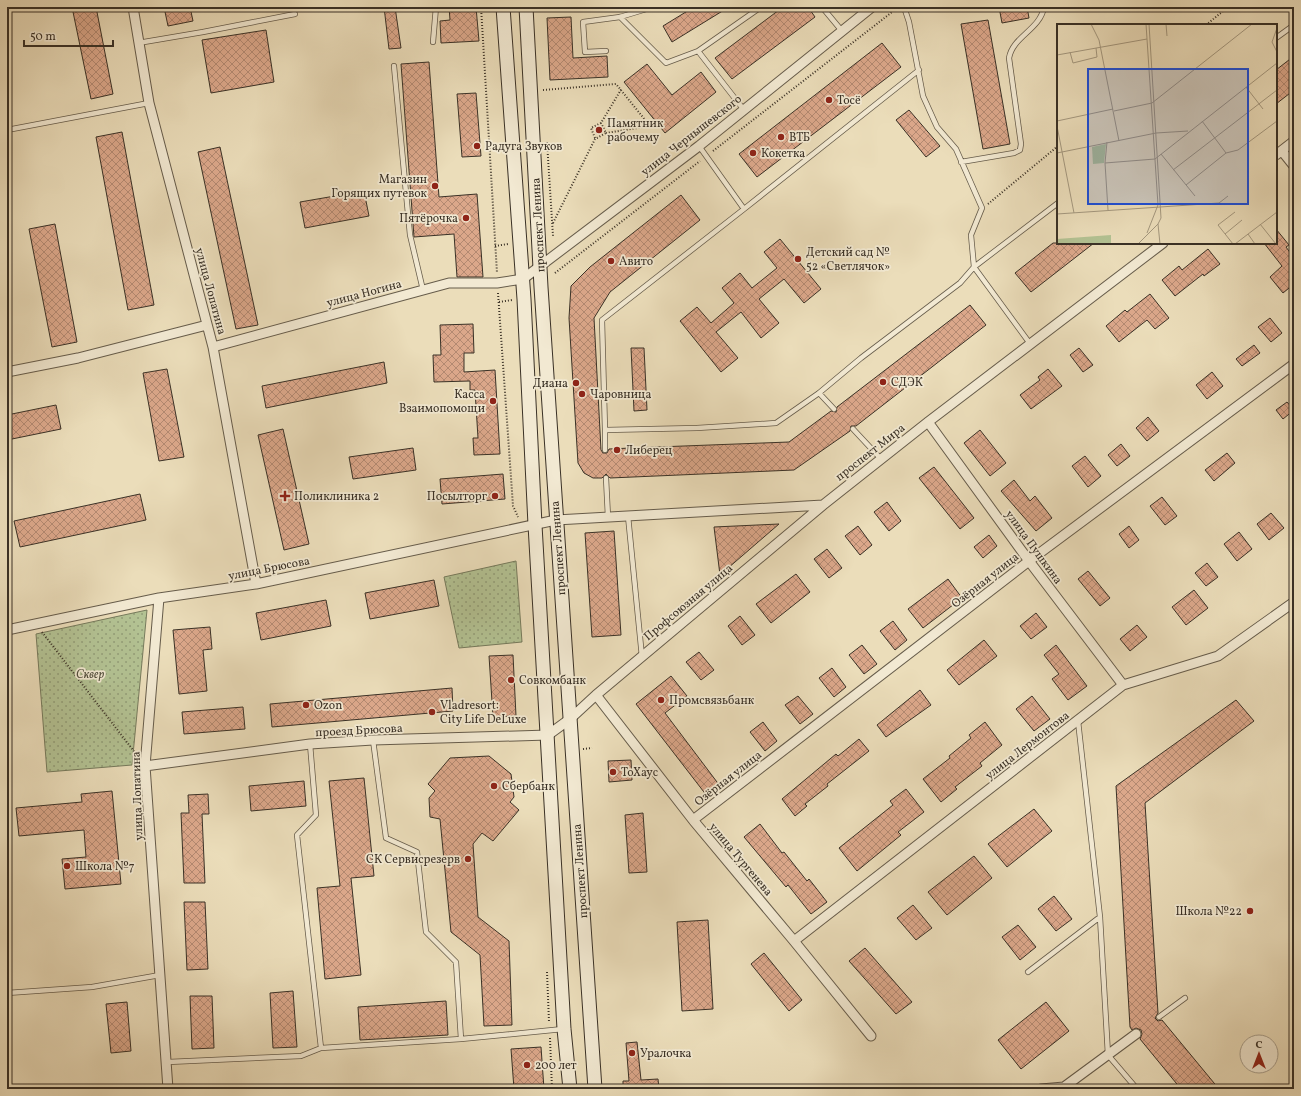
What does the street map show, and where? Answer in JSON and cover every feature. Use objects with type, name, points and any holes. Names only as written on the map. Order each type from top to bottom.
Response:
[{"type":"main road","name":"проспект Ленина","points":[[504,7],[523,279],[529,527],[548,735],[564,1029],[570,1089]]},
{"type":"main road","name":"проспект Ленина","points":[[526,7],[540,267],[594,1089]]},
{"type":"street","name":"улица Лопатина","points":[[132,7],[149,103],[213,347],[256,584]]},
{"type":"street","name":"улица Чернышевского","points":[[523,279],[698,146],[872,7]]},
{"type":"street","points":[[1294,141],[1279,153],[1294,166]]},
{"type":"street","name":"проспект Мира","points":[[823,505],[928,422],[1162,244]]},
{"type":"street","name":"улица Ногина","points":[[213,347],[449,283],[497,283],[523,279]]},
{"type":"street","points":[[7,372],[78,358],[207,325]]},
{"type":"street","name":"Озёрная улица","points":[[693,820],[1029,561],[1294,364]]},
{"type":"street","name":"улица Пушкина","points":[[928,422],[1029,561],[1123,685]]},
{"type":"street","points":[[529,527],[556,520],[823,505]]},
{"type":"street","name":"Профсоюзная улица","points":[[570,719],[596,695],[823,505]]},
{"type":"street","name":"улица Брюсова","points":[[7,630],[159,598],[256,584],[529,527]]},
{"type":"street","name":"улица Лопатина","points":[[159,598],[145,766],[168,1062],[168,1089]]},
{"type":"street","name":"улица Лермонтова","points":[[794,941],[1123,685],[1218,656],[1294,602]]},
{"type":"street","name":"улица Тургенева","points":[[596,695],[693,820],[871,1036]]},
{"type":"street","points":[[548,735],[570,719]]},
{"type":"street","name":"проезд Брюсова","points":[[145,766],[310,744],[373,740],[548,735]]},
{"type":"street","points":[[1041,1089],[1064,1087],[1136,1034]]},
{"type":"lane","points":[[433,42],[436,7]]},
{"type":"lane","points":[[606,51],[585,52],[583,22],[620,17],[653,7]]},
{"type":"lane","points":[[620,17],[666,63],[698,51],[761,7]]},
{"type":"lane","points":[[822,7],[842,31]]},
{"type":"lane","points":[[904,7],[909,22],[923,96],[936,127],[956,149],[982,208],[971,235],[974,268],[1031,345]]},
{"type":"lane","points":[[961,162],[1014,153],[1020,150],[1021,144],[1010,54],[1014,45],[1038,22],[1043,14],[1044,7]]},
{"type":"lane","points":[[138,43],[295,14]]},
{"type":"lane","points":[[1277,37],[1294,25]]},
{"type":"lane","points":[[698,51],[744,110]]},
{"type":"lane","points":[[394,66],[410,235],[423,290]]},
{"type":"lane","points":[[605,450],[602,320],[919,70]]},
{"type":"lane","points":[[7,130],[149,103]]},
{"type":"lane","points":[[698,146],[744,209]]},
{"type":"lane","points":[[605,430],[697,428],[776,423],[819,393],[861,358],[960,283],[974,268],[1057,204]]},
{"type":"lane","points":[[819,393],[834,409]]},
{"type":"lane","points":[[853,429],[882,459]]},
{"type":"lane","points":[[606,478],[608,517]]},
{"type":"lane","points":[[628,516],[642,657]]},
{"type":"lane","points":[[1078,721],[1100,917],[1108,1055],[1137,1089]]},
{"type":"lane","points":[[373,740],[386,838],[417,852],[426,932],[456,962],[461,1039]]},
{"type":"lane","points":[[310,744],[316,815],[297,835],[321,1048]]},
{"type":"lane","points":[[1028,972],[1100,917]]},
{"type":"lane","points":[[7,993],[92,986],[161,975]]},
{"type":"lane","points":[[1159,1017],[1185,998]]},
{"type":"lane","points":[[168,1062],[301,1056],[321,1048],[461,1039],[564,1029]]},
{"type":"path","points":[[481,7],[497,283],[514,506],[529,527]]},
{"type":"path","points":[[555,273],[899,7]]},
{"type":"path","points":[[1207,24],[1228,7]]},
{"type":"path","points":[[544,97],[543,89],[616,84],[622,88],[650,126],[606,133],[595,138],[553,223]]},
{"type":"path","points":[[595,138],[591,128],[601,123],[622,88]]},
{"type":"path","points":[[601,123],[606,133]]},
{"type":"path","points":[[546,137],[553,236]]},
{"type":"path","points":[[982,208],[1057,147]]},
{"type":"path","points":[[36,624],[145,766]]},
{"type":"green space","points":[[516,561],[522,642],[459,648],[444,577]]},
{"type":"green space","name":"Сквер","points":[[147,610],[132,765],[47,772],[36,634]]},
{"type":"building","points":[[72,7],[96,7],[113,94],[91,99]]},
{"type":"building","points":[[164,7],[190,7],[193,21],[168,26]]},
{"type":"building","points":[[384,7],[395,7],[401,48],[389,49]]},
{"type":"building","points":[[449,7],[476,7],[479,41],[441,43],[440,21],[450,20]]},
{"type":"building","points":[[694,7],[729,7],[672,42],[663,26]]},
{"type":"building","points":[[783,7],[808,7],[815,17],[732,79],[715,58]]},
{"type":"building","points":[[999,7],[1027,7],[1029,18],[1002,23]]},
{"type":"building","points":[[571,17],[573,58],[607,56],[608,77],[550,80],[547,18]]},
{"type":"building","points":[[988,20],[1010,144],[983,149],[961,24]]},
{"type":"building","points":[[266,30],[274,82],[211,93],[202,40]]},
{"type":"building","points":[[882,43],[901,67],[757,177],[739,154]]},
{"type":"building","points":[[1294,56],[1294,90],[1277,103],[1277,69]]},
{"type":"building","points":[[429,62],[439,197],[477,194],[483,277],[457,277],[454,234],[414,237],[401,64]]},
{"type":"building","points":[[647,64],[672,95],[701,72],[716,92],[665,133],[624,82]]},
{"type":"building","points":[[476,93],[481,156],[462,157],[457,94]]},
{"type":"building","points":[[909,110],[940,146],[926,157],[896,120]]},
{"type":"building","points":[[122,132],[154,305],[128,310],[96,137]]},
{"type":"building","points":[[220,147],[258,325],[236,329],[198,152]]},
{"type":"building","points":[[364,191],[369,216],[305,228],[300,202]]},
{"type":"building","points":[[681,195],[700,220],[610,292],[594,318],[601,450],[603,453],[607,453],[609,449],[789,442],[831,411],[836,412],[837,407],[970,305],[986,325],[856,426],[851,426],[850,431],[794,470],[610,478],[606,474],[602,478],[593,478],[584,473],[578,463],[569,318],[571,286],[590,267]]},
{"type":"building","points":[[55,224],[77,342],[52,347],[29,229]]},
{"type":"building","points":[[1277,230],[1289,245],[1286,247],[1294,258],[1294,284],[1283,293],[1270,277],[1282,266],[1265,244],[1277,244]]},
{"type":"building","points":[[780,239],[821,289],[804,303],[784,279],[759,299],[779,323],[761,338],[741,312],[716,332],[738,358],[721,372],[680,321],[697,307],[711,323],[734,303],[722,288],[740,273],[752,288],[777,268],[764,252]]},
{"type":"building","points":[[1053,243],[1093,244],[1031,292],[1015,273]]},
{"type":"building","points":[[1208,249],[1220,264],[1204,276],[1203,274],[1175,296],[1162,280],[1179,266],[1182,270]]},
{"type":"building","points":[[1150,294],[1169,318],[1155,329],[1147,320],[1119,342],[1106,326],[1125,310],[1127,312]]},
{"type":"building","points":[[1270,318],[1282,333],[1271,342],[1258,327]]},
{"type":"building","points":[[473,324],[474,353],[464,353],[464,372],[495,370],[500,454],[474,455],[473,438],[478,438],[475,390],[470,390],[470,381],[434,382],[433,355],[441,355],[440,325]]},
{"type":"building","points":[[1254,345],[1260,353],[1242,366],[1236,359]]},
{"type":"building","points":[[631,348],[644,348],[647,410],[634,411]]},
{"type":"building","points":[[1079,348],[1093,365],[1083,372],[1070,355]]},
{"type":"building","points":[[384,362],[387,383],[266,408],[262,386]]},
{"type":"building","points":[[167,369],[184,457],[159,461],[143,373]]},
{"type":"building","points":[[1048,369],[1062,386],[1031,409],[1020,395],[1040,380],[1038,377]]},
{"type":"building","points":[[1212,372],[1223,386],[1207,399],[1196,385]]},
{"type":"building","points":[[1287,402],[1294,410],[1283,419],[1276,410]]},
{"type":"building","points":[[56,405],[61,429],[7,440],[7,415]]},
{"type":"building","points":[[1148,417],[1159,431],[1147,441],[1136,428]]},
{"type":"building","points":[[283,429],[309,544],[284,550],[258,435]]},
{"type":"building","points":[[980,430],[1006,463],[990,476],[964,443]]},
{"type":"building","points":[[1121,444],[1130,456],[1117,466],[1108,455]]},
{"type":"building","points":[[413,448],[416,470],[353,479],[349,457]]},
{"type":"building","points":[[1227,453],[1235,463],[1214,481],[1205,470]]},
{"type":"building","points":[[1085,456],[1101,476],[1088,487],[1072,466]]},
{"type":"building","points":[[934,467],[974,518],[960,529],[919,478]]},
{"type":"building","points":[[503,474],[505,499],[442,504],[440,479]]},
{"type":"building","points":[[1014,480],[1030,501],[1035,496],[1052,518],[1036,531],[1001,491]]},
{"type":"building","points":[[140,494],[146,520],[20,547],[14,521]]},
{"type":"building","points":[[1162,497],[1177,516],[1165,525],[1150,506]]},
{"type":"building","points":[[887,502],[901,521],[889,531],[874,512]]},
{"type":"building","points":[[1271,513],[1284,528],[1269,540],[1257,524]]},
{"type":"building","points":[[779,524],[720,575],[714,527]]},
{"type":"building","points":[[858,526],[872,545],[860,555],[845,536]]},
{"type":"building","points":[[1129,526],[1139,540],[1129,548],[1119,534]]},
{"type":"building","points":[[614,531],[621,635],[592,637],[585,533]]},
{"type":"building","points":[[1239,532],[1252,549],[1237,561],[1224,544]]},
{"type":"building","points":[[989,535],[997,546],[983,558],[974,547]]},
{"type":"building","points":[[827,549],[842,568],[829,578],[814,559]]},
{"type":"building","points":[[1207,563],[1218,577],[1206,586],[1195,573]]},
{"type":"building","points":[[1088,571],[1110,598],[1100,606],[1078,579]]},
{"type":"building","points":[[796,574],[810,592],[771,623],[756,604]]},
{"type":"building","points":[[948,579],[962,598],[923,628],[908,609]]},
{"type":"building","points":[[434,580],[439,606],[370,619],[365,593]]},
{"type":"building","points":[[1194,590],[1208,608],[1186,625],[1172,607]]},
{"type":"building","points":[[326,600],[331,626],[261,640],[256,613]]},
{"type":"building","points":[[1036,613],[1047,627],[1031,639],[1020,626]]},
{"type":"building","points":[[740,616],[755,635],[742,645],[728,626]]},
{"type":"building","points":[[893,621],[907,640],[895,650],[880,631]]},
{"type":"building","points":[[1137,625],[1147,637],[1130,651],[1120,639]]},
{"type":"building","points":[[210,627],[212,649],[203,650],[207,691],[179,694],[173,630]]},
{"type":"building","points":[[984,640],[997,656],[959,685],[947,670]]},
{"type":"building","points":[[862,645],[877,664],[864,674],[849,655]]},
{"type":"building","points":[[1056,645],[1087,686],[1068,700],[1052,679],[1059,674],[1044,655]]},
{"type":"building","points":[[699,652],[714,670],[701,680],[686,662]]},
{"type":"building","points":[[513,655],[516,716],[493,717],[489,656]]},
{"type":"building","points":[[832,668],[846,687],[834,697],[819,678]]},
{"type":"building","points":[[671,676],[687,696],[665,713],[720,786],[707,796],[636,704]]},
{"type":"building","points":[[452,688],[453,711],[272,727],[270,704]]},
{"type":"building","points":[[920,690],[931,705],[886,737],[877,725]]},
{"type":"building","points":[[798,696],[813,714],[800,724],[785,705]]},
{"type":"building","points":[[1032,696],[1050,719],[1034,731],[1016,709]]},
{"type":"building","points":[[1236,700],[1254,721],[1145,803],[1158,1013],[1155,1018],[1158,1021],[1162,1020],[1219,1089],[1181,1089],[1140,1039],[1142,1034],[1141,1030],[1136,1028],[1132,1030],[1130,1027],[1116,786]]},
{"type":"building","points":[[243,707],[245,729],[184,734],[182,712]]},
{"type":"building","points":[[763,722],[777,741],[765,751],[750,732]]},
{"type":"building","points":[[985,722],[1002,745],[980,763],[982,766],[955,787],[957,789],[941,802],[923,779],[950,758],[949,756],[971,738],[969,735]]},
{"type":"building","points":[[859,739],[869,751],[827,784],[828,786],[805,804],[807,806],[795,816],[782,799],[836,754],[838,756]]},
{"type":"building","points":[[489,756],[511,774],[514,797],[510,802],[519,810],[493,841],[482,833],[473,844],[478,917],[509,941],[512,1025],[484,1026],[480,955],[451,932],[440,819],[430,817],[429,798],[435,791],[428,784],[450,758]]},
{"type":"building","points":[[631,760],[632,780],[609,782],[608,761]]},
{"type":"building","points":[[364,778],[374,876],[351,878],[361,975],[325,979],[317,888],[340,886],[329,781]]},
{"type":"building","points":[[304,781],[306,806],[251,811],[249,786]]},
{"type":"building","points":[[906,789],[924,812],[898,832],[901,835],[857,871],[839,848],[893,805],[890,801]]},
{"type":"building","points":[[112,791],[121,884],[65,889],[62,859],[86,857],[84,830],[19,836],[16,808],[82,802],[81,794]]},
{"type":"building","points":[[208,794],[209,814],[202,814],[205,883],[184,883],[181,813],[189,813],[188,795]]},
{"type":"building","points":[[1034,809],[1052,831],[1007,867],[988,844]]},
{"type":"building","points":[[643,813],[647,872],[629,873],[625,815]]},
{"type":"building","points":[[760,824],[782,853],[784,852],[807,881],[809,879],[827,902],[811,914],[788,885],[786,887],[744,837]]},
{"type":"building","points":[[974,856],[992,878],[947,915],[928,892]]},
{"type":"building","points":[[1054,896],[1072,919],[1056,931],[1038,909]]},
{"type":"building","points":[[184,902],[205,902],[208,969],[187,970]]},
{"type":"building","points":[[913,905],[932,928],[916,940],[897,918]]},
{"type":"building","points":[[708,920],[713,1009],[682,1011],[677,922]]},
{"type":"building","points":[[1018,925],[1036,947],[1020,960],[1002,937]]},
{"type":"building","points":[[865,948],[912,1002],[896,1014],[849,961]]},
{"type":"building","points":[[764,953],[802,1000],[789,1011],[751,964]]},
{"type":"building","points":[[293,991],[297,1047],[273,1048],[270,993]]},
{"type":"building","points":[[190,996],[212,996],[214,1048],[192,1049]]},
{"type":"building","points":[[446,1001],[448,1035],[360,1040],[358,1007]]},
{"type":"building","points":[[127,1002],[131,1051],[111,1053],[106,1004]]},
{"type":"building","points":[[1046,1002],[1069,1031],[1021,1069],[998,1040]]},
{"type":"building","points":[[637,1042],[641,1080],[658,1079],[659,1089],[623,1089],[623,1081],[629,1081],[626,1043]]},
{"type":"building","name":"200 лет","points":[[541,1047],[544,1089],[514,1089],[511,1049]]},
{"type":"place","name":"Тосё","points":[[829,100]]},
{"type":"place","name":"Памятник рабочему","points":[[599,130]]},
{"type":"place","name":"ВТБ","points":[[781,137]]},
{"type":"place","name":"Радуга Звуков","points":[[477,146]]},
{"type":"place","name":"Кокетка","points":[[753,153]]},
{"type":"place","name":"Магазин Горящих путевок","points":[[435,186]]},
{"type":"place","name":"Пятёрочка","points":[[466,218]]},
{"type":"place","name":"Детский сад № 52 «Светлячок»","points":[[798,259]]},
{"type":"place","name":"Авито","points":[[611,261]]},
{"type":"place","name":"СДЭК","points":[[883,382]]},
{"type":"place","name":"Диана","points":[[576,383]]},
{"type":"place","name":"Чаровница","points":[[582,394]]},
{"type":"place","name":"Касса Взаимопомощи","points":[[493,401]]},
{"type":"place","name":"Либерец","points":[[617,450]]},
{"type":"place","name":"Поликлиника 2","points":[[285,496]]},
{"type":"place","name":"Посылторг","points":[[495,496]]},
{"type":"place","name":"Совкомбанк","points":[[511,680]]},
{"type":"place","name":"Промсвязьбанк","points":[[661,700]]},
{"type":"place","name":"Ozon","points":[[306,705]]},
{"type":"place","name":"Vladresort: City Life DeLuxe","points":[[432,712]]},
{"type":"place","name":"ТоХаус","points":[[613,772]]},
{"type":"place","name":"Сбербанк","points":[[494,786]]},
{"type":"place","name":"СК Сервисрезерв","points":[[468,859]]},
{"type":"place","name":"Школа №7","points":[[67,866]]},
{"type":"place","name":"Школа №22","points":[[1250,911]]},
{"type":"place","name":"Уралочка","points":[[632,1053]]},
{"type":"place","name":"200 лет","points":[[527,1065]]}]
